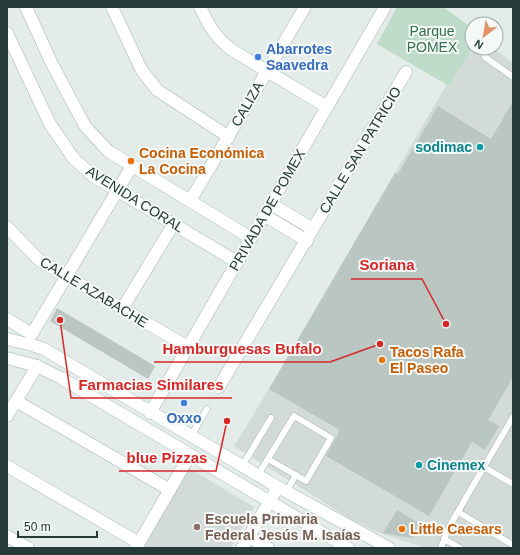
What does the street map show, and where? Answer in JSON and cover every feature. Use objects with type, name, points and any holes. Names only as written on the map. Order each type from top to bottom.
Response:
[{"type":"street","name":"AVENIDA CORAL","points":[[26,7],[51,62],[85,126],[108,151],[251,238]]},
{"type":"street","points":[[112,7],[141,69],[157,90],[229,137]]},
{"type":"street","points":[[200,7],[218,39],[232,50],[327,107]]},
{"type":"street","name":"PRIVADA DE POMEX","points":[[150,413],[385,7]]},
{"type":"street","name":"CALIZA","points":[[190,201],[229,137],[302,8]]},
{"type":"street","name":"AVENIDA CORAL","points":[[7,33],[50,124],[74,159],[93,176],[237,262]]},
{"type":"street","name":"CALLE SAN PATRICIO","points":[[219,387],[406,72]]},
{"type":"street","points":[[32,339],[66,276],[132,166]]},
{"type":"street","name":"CALLE SAN PATRICIO","points":[[271,204],[313,229]]},
{"type":"street","points":[[264,215],[307,241]]},
{"type":"street","points":[[122,309],[173,224]]},
{"type":"street","name":"CALLE AZABACHE","points":[[7,227],[39,260],[188,347]]},
{"type":"street","points":[[7,319],[44,349],[150,413],[282,489],[389,548]]},
{"type":"street","points":[[7,339],[32,339]]},
{"type":"street","points":[[7,358],[37,366],[61,378],[348,548]]},
{"type":"street","points":[[7,416],[37,366]]},
{"type":"street","points":[[16,401],[170,490]]},
{"type":"street","points":[[7,466],[137,546],[190,455]]},
{"type":"street","points":[[242,548],[269,502],[282,489]]},
{"type":"street","points":[[7,536],[28,548]]},
{"type":"street","points":[[249,537],[268,548]]},
{"type":"lane","points":[[485,57],[513,77]]},
{"type":"lane","points":[[191,436],[207,409]]},
{"type":"lane","points":[[258,475],[294,416],[331,438],[306,481],[268,459]]},
{"type":"lane","points":[[441,548],[458,512],[513,417]]},
{"type":"lane","points":[[242,466],[271,418]]},
{"type":"lane","points":[[484,467],[513,484]]},
{"type":"lane","points":[[282,489],[296,475]]},
{"type":"lane","points":[[458,512],[513,545]]},
{"type":"lane","points":[[444,539],[460,548]]},
{"type":"shaded area","points":[[464,55],[464,56],[504,56],[513,63],[513,548],[426,548],[379,533],[352,520],[234,446],[269,389]]},
{"type":"shaded area","name":"Escuela Primaria Federal Jesús M. Isaías","points":[[189,468],[254,507],[230,548],[140,548]]},
{"type":"green space","name":"Parque POMEX","points":[[397,7],[443,7],[464,22],[464,56],[467,56],[449,86],[377,44]]},
{"type":"building","points":[[513,101],[513,377],[488,420],[499,426],[485,450],[472,442],[429,516],[326,456],[340,430],[269,389],[395,173],[398,174],[438,106],[491,139]]},
{"type":"building","points":[[57,308],[155,366],[148,379],[50,321]]},
{"type":"building","name":"Little Caesars","points":[[397,510],[420,524],[412,538],[383,533]]},
{"type":"place","name":"Abarrotes Saavedra","points":[[258,57]]},
{"type":"place","name":"sodimac","points":[[480,147]]},
{"type":"place","name":"Cocina Económica La Cocina","points":[[131,161]]},
{"type":"place","name":"Farmacias Similares","points":[[60,320]]},
{"type":"place","name":"Soriana","points":[[446,324]]},
{"type":"place","name":"Hamburguesas Bufalo","points":[[380,344]]},
{"type":"place","name":"Tacos Rafa El Paseo","points":[[382,360]]},
{"type":"place","name":"Oxxo","points":[[184,403]]},
{"type":"place","name":"blue Pizzas","points":[[227,421]]},
{"type":"place","name":"Cinemex","points":[[419,465]]},
{"type":"place","name":"Escuela Primaria Federal Jesús M. Isaías","points":[[197,527]]},
{"type":"place","name":"Little Caesars","points":[[402,529]]}]
